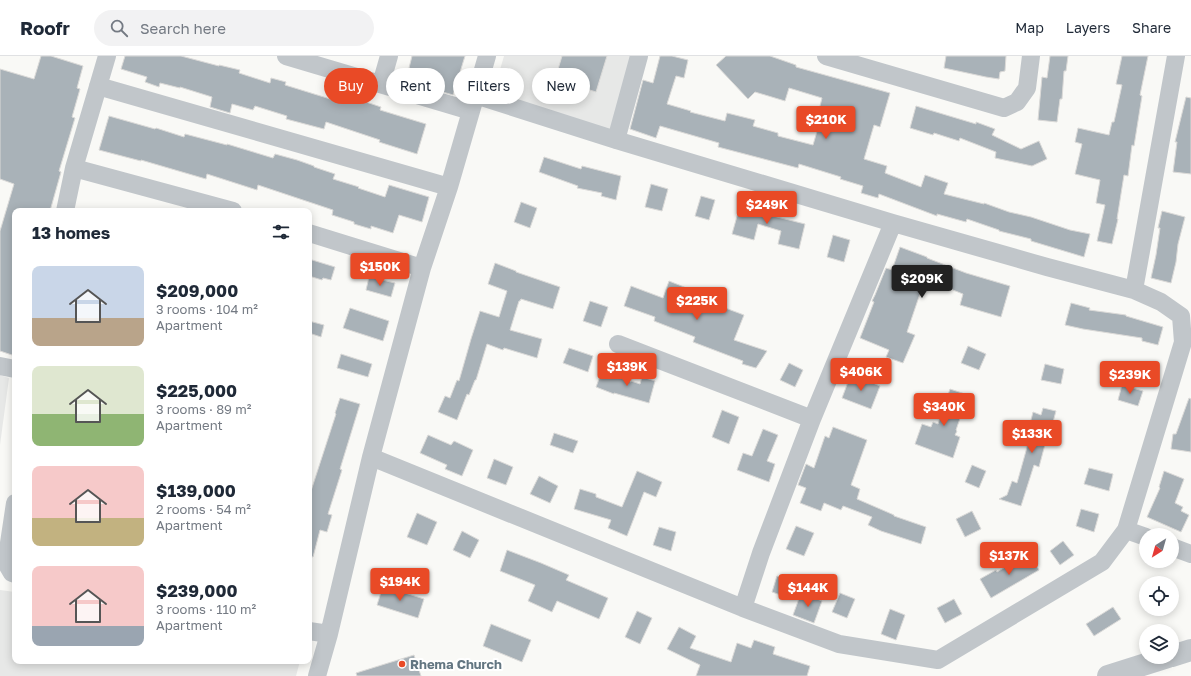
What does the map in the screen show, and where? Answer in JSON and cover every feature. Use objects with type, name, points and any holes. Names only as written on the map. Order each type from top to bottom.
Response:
[{"type":"street","points":[[67,208],[74,168],[107,56]]},
{"type":"street","points":[[286,56],[381,84],[453,99]]},
{"type":"street","points":[[381,84],[389,56]]},
{"type":"street","points":[[483,68],[487,56]]},
{"type":"street","points":[[616,140],[639,56]]},
{"type":"street","points":[[826,56],[1004,108],[1017,102],[1027,88],[1031,56]]},
{"type":"street","points":[[1134,290],[1176,56]]},
{"type":"street","points":[[98,86],[450,187]]},
{"type":"street","points":[[317,676],[329,634],[371,457],[422,268],[450,187],[473,104]]},
{"type":"street","points":[[371,457],[743,608],[839,644],[938,660],[1102,562],[1126,530],[1183,342],[1181,316],[1161,302],[1134,290],[893,223],[616,140],[477,104]]},
{"type":"street","points":[[74,168],[221,208]]},
{"type":"street","points":[[743,608],[761,553],[812,419],[893,223]]},
{"type":"street","points":[[312,234],[422,268]]},
{"type":"street","points":[[618,344],[812,419]]},
{"type":"street","points":[[0,366],[12,368]]},
{"type":"street","points":[[9,574],[6,564],[12,523]]},
{"type":"street","points":[[1126,530],[1139,535]]},
{"type":"street","points":[[1179,550],[1191,554]]},
{"type":"street","points":[[312,631],[329,634]]},
{"type":"street","points":[[1179,654],[1191,650]]},
{"type":"street","points":[[1108,676],[1146,664]]},
{"type":"shaded area","points":[[504,56],[631,56],[608,139],[490,104],[524,104],[524,68],[500,68]]},
{"type":"shaded area","points":[[0,375],[9,378],[0,445]]},
{"type":"shaded area","points":[[0,590],[12,592],[12,664],[299,664],[296,676],[0,676]]},
{"type":"building","points":[[41,56],[51,56],[83,66],[77,88],[80,89],[72,117],[75,118],[59,171],[61,172],[51,208],[12,208],[12,355],[0,351],[0,231],[14,184],[0,179],[0,69],[34,79]]},
{"type":"building","points":[[125,56],[181,56],[240,70],[239,73],[270,83],[271,78],[286,82],[285,85],[324,97],[324,104],[372,104],[381,107],[380,110],[426,124],[417,154],[379,142],[380,140],[326,122],[324,129],[286,119],[287,116],[255,106],[253,110],[232,104],[230,113],[210,107],[212,97],[180,87],[160,83],[159,87],[145,82],[147,77],[121,69]]},
{"type":"building","points":[[412,56],[465,56],[461,68],[453,68],[453,95],[445,93],[445,68],[409,68]]},
{"type":"building","points":[[562,56],[607,56],[596,92],[590,90],[590,68],[558,68]]},
{"type":"building","points":[[660,56],[672,56],[688,60],[684,78],[676,76],[667,104],[691,111],[690,112],[725,121],[727,113],[755,120],[753,126],[778,133],[778,136],[813,145],[823,111],[819,110],[822,98],[789,88],[785,101],[755,92],[748,99],[716,65],[726,56],[770,56],[796,65],[796,67],[890,93],[880,127],[874,125],[864,159],[887,166],[885,173],[921,187],[925,175],[948,183],[944,194],[984,203],[1070,230],[1090,234],[1084,257],[1031,241],[1031,239],[999,231],[967,219],[966,222],[937,214],[937,216],[879,194],[878,198],[861,193],[863,186],[840,179],[841,177],[799,164],[798,168],[718,147],[719,143],[660,126],[656,138],[630,129],[643,80],[653,83]]},
{"type":"building","points":[[946,56],[1006,56],[1005,71],[1000,72],[999,79],[944,68]]},
{"type":"building","points":[[1050,56],[1068,56],[1066,71],[1064,71],[1062,99],[1060,99],[1057,122],[1038,120],[1042,77],[1047,78]]},
{"type":"building","points":[[1122,56],[1148,56],[1140,95],[1142,96],[1134,146],[1132,145],[1128,176],[1124,175],[1118,219],[1112,244],[1097,241],[1105,205],[1096,203],[1100,180],[1075,174],[1082,144],[1075,142],[1078,128],[1109,135],[1112,122],[1114,122],[1122,85],[1116,84]]},
{"type":"building","points":[[1186,97],[1191,98],[1191,174],[1173,172],[1177,142],[1175,142]]},
{"type":"building","points":[[916,106],[976,124],[976,122],[995,129],[992,135],[1021,149],[1039,141],[1047,159],[1032,166],[995,158],[996,152],[960,138],[959,141],[934,133],[933,135],[910,128]]},
{"type":"building","points":[[109,116],[184,137],[185,134],[227,144],[273,158],[275,154],[297,160],[335,174],[333,179],[385,197],[389,185],[429,197],[422,222],[399,215],[393,233],[371,226],[371,229],[332,215],[333,210],[258,185],[257,190],[207,174],[206,179],[141,160],[99,150]]},
{"type":"building","points":[[544,157],[581,169],[582,166],[621,176],[616,200],[601,196],[602,193],[577,188],[578,186],[539,172]]},
{"type":"building","points":[[651,184],[668,189],[662,211],[645,207]]},
{"type":"building","points":[[701,196],[715,200],[709,220],[695,216]]},
{"type":"building","points":[[521,202],[537,208],[530,228],[514,222]]},
{"type":"building","points":[[741,202],[770,210],[769,215],[805,224],[799,249],[778,244],[781,231],[758,224],[754,240],[732,234]]},
{"type":"building","points":[[1162,211],[1185,217],[1178,244],[1176,262],[1171,283],[1151,278],[1156,255],[1160,228],[1158,228]]},
{"type":"building","points":[[833,235],[850,240],[844,262],[827,257]]},
{"type":"building","points":[[900,247],[966,273],[1010,286],[1001,317],[960,305],[963,294],[925,279],[907,332],[915,335],[903,363],[886,357],[889,350],[860,338],[874,302],[872,301],[886,268],[892,270]]},
{"type":"building","points":[[312,260],[335,267],[331,280],[323,278],[322,280],[312,277]]},
{"type":"building","points":[[495,263],[560,287],[553,309],[521,299],[519,301],[510,330],[542,339],[537,358],[504,348],[503,350],[487,344],[476,380],[469,395],[467,394],[457,420],[438,412],[445,396],[450,398],[457,380],[459,381],[480,311],[499,317],[507,291],[488,284]]},
{"type":"building","points":[[369,277],[395,283],[391,297],[366,290]]},
{"type":"building","points":[[669,281],[694,291],[693,296],[744,315],[734,340],[767,351],[756,368],[742,364],[743,361],[693,342],[695,337],[654,321],[655,317],[624,306],[631,286],[663,298]]},
{"type":"building","points":[[590,301],[608,307],[601,327],[583,321]]},
{"type":"building","points":[[1071,303],[1090,308],[1089,310],[1126,315],[1163,327],[1158,345],[1142,341],[1142,338],[1065,325]]},
{"type":"building","points":[[350,308],[389,321],[383,341],[343,328]]},
{"type":"building","points":[[312,322],[324,325],[321,337],[312,334]]},
{"type":"building","points":[[968,346],[986,354],[979,370],[961,363]]},
{"type":"building","points":[[569,348],[593,356],[588,372],[563,363]]},
{"type":"building","points":[[341,354],[372,364],[368,377],[337,368]]},
{"type":"building","points":[[789,363],[803,370],[795,387],[780,380]]},
{"type":"building","points":[[1045,364],[1064,369],[1061,384],[1041,380]]},
{"type":"building","points":[[602,371],[640,384],[642,377],[655,381],[649,403],[614,394],[596,387]]},
{"type":"building","points":[[851,374],[880,386],[871,409],[842,398]]},
{"type":"building","points":[[1122,385],[1143,391],[1138,406],[1118,400]]},
{"type":"building","points":[[950,389],[968,395],[956,430],[955,435],[960,437],[953,458],[915,444],[922,424],[931,427],[933,422],[938,424]]},
{"type":"building","points":[[340,398],[360,404],[328,514],[332,515],[327,532],[320,530],[313,557],[312,488],[336,414],[335,413]]},
{"type":"building","points":[[1189,398],[1191,399],[1191,452],[1171,449],[1173,434],[1176,434]]},
{"type":"building","points":[[1043,408],[1056,411],[1039,467],[1034,465],[1021,506],[999,499],[1007,495],[1012,481],[1017,483],[1031,433],[1028,432],[1033,412],[1041,415]]},
{"type":"building","points":[[722,410],[739,417],[729,444],[712,437]]},
{"type":"building","points":[[833,427],[867,440],[851,485],[860,489],[857,499],[894,516],[926,527],[921,544],[881,531],[868,525],[872,517],[843,506],[841,510],[824,503],[821,511],[800,503],[806,488],[798,485],[806,464],[814,468],[825,436],[829,438]]},
{"type":"building","points":[[763,429],[778,435],[767,461],[775,464],[769,482],[737,470],[743,453],[752,456]]},
{"type":"building","points":[[554,433],[578,441],[573,453],[550,445]]},
{"type":"building","points":[[428,435],[451,445],[454,441],[473,450],[462,476],[445,469],[447,465],[420,453]]},
{"type":"building","points":[[494,459],[513,467],[506,485],[487,478]]},
{"type":"building","points":[[972,465],[986,471],[979,488],[965,482]]},
{"type":"building","points":[[1089,468],[1113,474],[1109,491],[1084,484]]},
{"type":"building","points":[[637,471],[662,482],[656,497],[644,492],[627,536],[608,528],[611,520],[574,509],[580,489],[596,494],[596,497],[622,507]]},
{"type":"building","points":[[1164,471],[1184,479],[1175,503],[1183,507],[1181,511],[1189,515],[1181,532],[1179,531],[1179,528],[1172,528],[1147,517],[1160,488],[1159,487]]},
{"type":"building","points":[[539,476],[558,486],[550,503],[530,494]]},
{"type":"building","points":[[1081,509],[1099,514],[1094,532],[1076,526]]},
{"type":"building","points":[[972,511],[981,529],[965,537],[956,519]]},
{"type":"building","points":[[417,513],[437,522],[427,545],[407,537]]},
{"type":"building","points":[[796,526],[814,533],[804,556],[786,549]]},
{"type":"building","points":[[659,527],[676,532],[671,551],[653,545]]},
{"type":"building","points":[[462,531],[479,540],[470,558],[453,550]]},
{"type":"building","points":[[1063,541],[1074,555],[1060,565],[1050,551]]},
{"type":"building","points":[[507,550],[569,575],[566,580],[608,598],[599,619],[557,601],[552,612],[528,601],[535,585],[500,571]]},
{"type":"building","points":[[1029,553],[1039,570],[991,598],[980,579],[996,570],[997,572]]},
{"type":"building","points":[[777,576],[794,582],[789,598],[772,592]]},
{"type":"building","points":[[383,586],[424,599],[418,618],[377,605]]},
{"type":"building","points":[[801,593],[822,601],[814,623],[793,615]]},
{"type":"building","points":[[840,593],[855,599],[847,618],[832,612]]},
{"type":"building","points":[[954,599],[962,614],[945,623],[937,608]]},
{"type":"building","points":[[1113,607],[1121,619],[1094,636],[1086,624]]},
{"type":"building","points":[[890,609],[905,615],[896,640],[881,634]]},
{"type":"building","points":[[637,611],[652,618],[640,644],[625,637]]},
{"type":"building","points":[[491,624],[531,640],[522,662],[483,646]]},
{"type":"building","points":[[679,627],[696,636],[690,648],[731,662],[737,643],[751,648],[754,640],[775,647],[773,654],[810,666],[807,676],[696,676],[700,665],[667,649]]},
{"type":"building","name":"Rhema Church","points":[[414,655],[421,676],[357,676],[356,673]]},
{"type":"place","name":"Rhema Church","points":[[402,664]]}]
